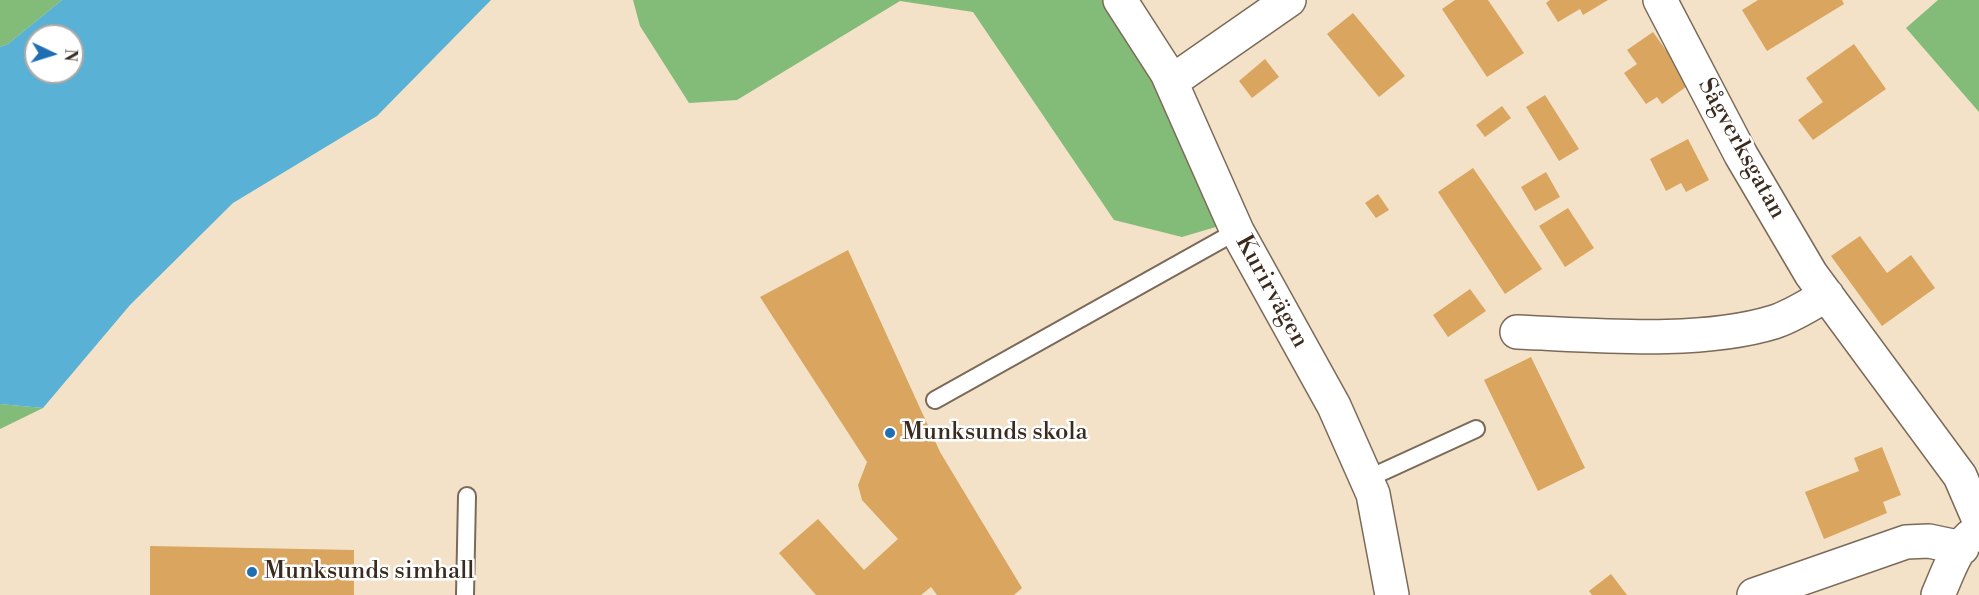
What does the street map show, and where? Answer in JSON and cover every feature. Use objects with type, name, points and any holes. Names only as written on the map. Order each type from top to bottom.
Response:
[{"type":"street","name":"Kurirvägen","points":[[1120,0],[1170,82],[1238,231],[1334,406],[1373,494],[1392,595]]},
{"type":"street","points":[[1170,82],[1289,0]]},
{"type":"street","name":"Sågverksgatan","points":[[1660,0],[1741,155],[1811,274],[1960,476],[1979,520]]},
{"type":"street","points":[[1517,332],[1647,336],[1714,332],[1773,322],[1827,295]]},
{"type":"street","points":[[1754,595],[1880,549],[1906,542],[1970,540]]},
{"type":"street","points":[[1938,595],[1970,540]]},
{"type":"lane","points":[[935,400],[1238,231]]},
{"type":"lane","points":[[1367,479],[1476,429]]},
{"type":"lane","points":[[465,595],[468,496]]},
{"type":"green space","points":[[0,0],[62,0],[33,24],[24,24],[24,31],[8,44],[0,47]]},
{"type":"green space","points":[[633,0],[1119,0],[1236,221],[1182,237],[1114,220],[973,12],[900,1],[737,100],[689,103],[640,26]]},
{"type":"green space","points":[[1938,0],[1979,0],[1979,112],[1906,28]]},
{"type":"green space","points":[[0,404],[43,408],[0,429]]},
{"type":"water","points":[[62,0],[491,0],[377,116],[233,203],[130,305],[43,408],[0,404],[0,47],[8,44],[24,31],[24,84],[84,84],[84,24],[33,24]]},
{"type":"building","points":[[1455,0],[1488,0],[1524,53],[1487,77],[1442,9]]},
{"type":"building","points":[[1550,0],[1608,0],[1583,15],[1580,9],[1558,22],[1546,3]]},
{"type":"building","points":[[1758,0],[1842,0],[1844,4],[1767,51],[1742,10]]},
{"type":"building","points":[[1353,13],[1405,76],[1379,97],[1327,34]]},
{"type":"building","points":[[1653,32],[1690,84],[1662,104],[1657,97],[1646,104],[1624,73],[1637,64],[1627,50]]},
{"type":"building","points":[[1854,44],[1886,89],[1813,140],[1798,120],[1823,102],[1806,78]]},
{"type":"building","points":[[1265,59],[1279,77],[1252,98],[1239,81]]},
{"type":"building","points":[[1545,95],[1579,149],[1559,161],[1526,107]]},
{"type":"building","points":[[1502,106],[1511,118],[1485,137],[1476,125]]},
{"type":"building","points":[[1688,139],[1709,180],[1686,192],[1681,183],[1666,191],[1650,159]]},
{"type":"building","points":[[1473,168],[1542,269],[1505,294],[1438,192]]},
{"type":"building","points":[[1546,172],[1560,197],[1535,211],[1521,187]]},
{"type":"building","points":[[1378,194],[1389,210],[1376,218],[1365,203]]},
{"type":"building","points":[[1568,208],[1594,248],[1565,267],[1539,226]]},
{"type":"building","points":[[1860,236],[1887,273],[1911,255],[1935,288],[1882,326],[1831,256]]},
{"type":"building","name":"Munksunds skola","points":[[848,250],[940,452],[1022,588],[1014,595],[937,595],[931,587],[921,595],[816,595],[779,553],[818,519],[864,570],[898,539],[862,500],[858,485],[867,462],[760,297]]},
{"type":"building","points":[[1470,289],[1486,311],[1448,337],[1433,315]]},
{"type":"building","points":[[1531,357],[1585,468],[1538,491],[1484,380]]},
{"type":"building","points":[[1882,447],[1901,495],[1883,502],[1887,513],[1824,539],[1805,492],[1859,471],[1854,458]]},
{"type":"building","name":"Munksunds simhall","points":[[150,546],[354,550],[354,595],[150,595]]},
{"type":"building","points":[[1611,574],[1627,595],[1592,595],[1589,591]]},
{"type":"place","name":"Munksunds skola","points":[[890,433]]},
{"type":"place","name":"Munksunds simhall","points":[[252,572]]}]
